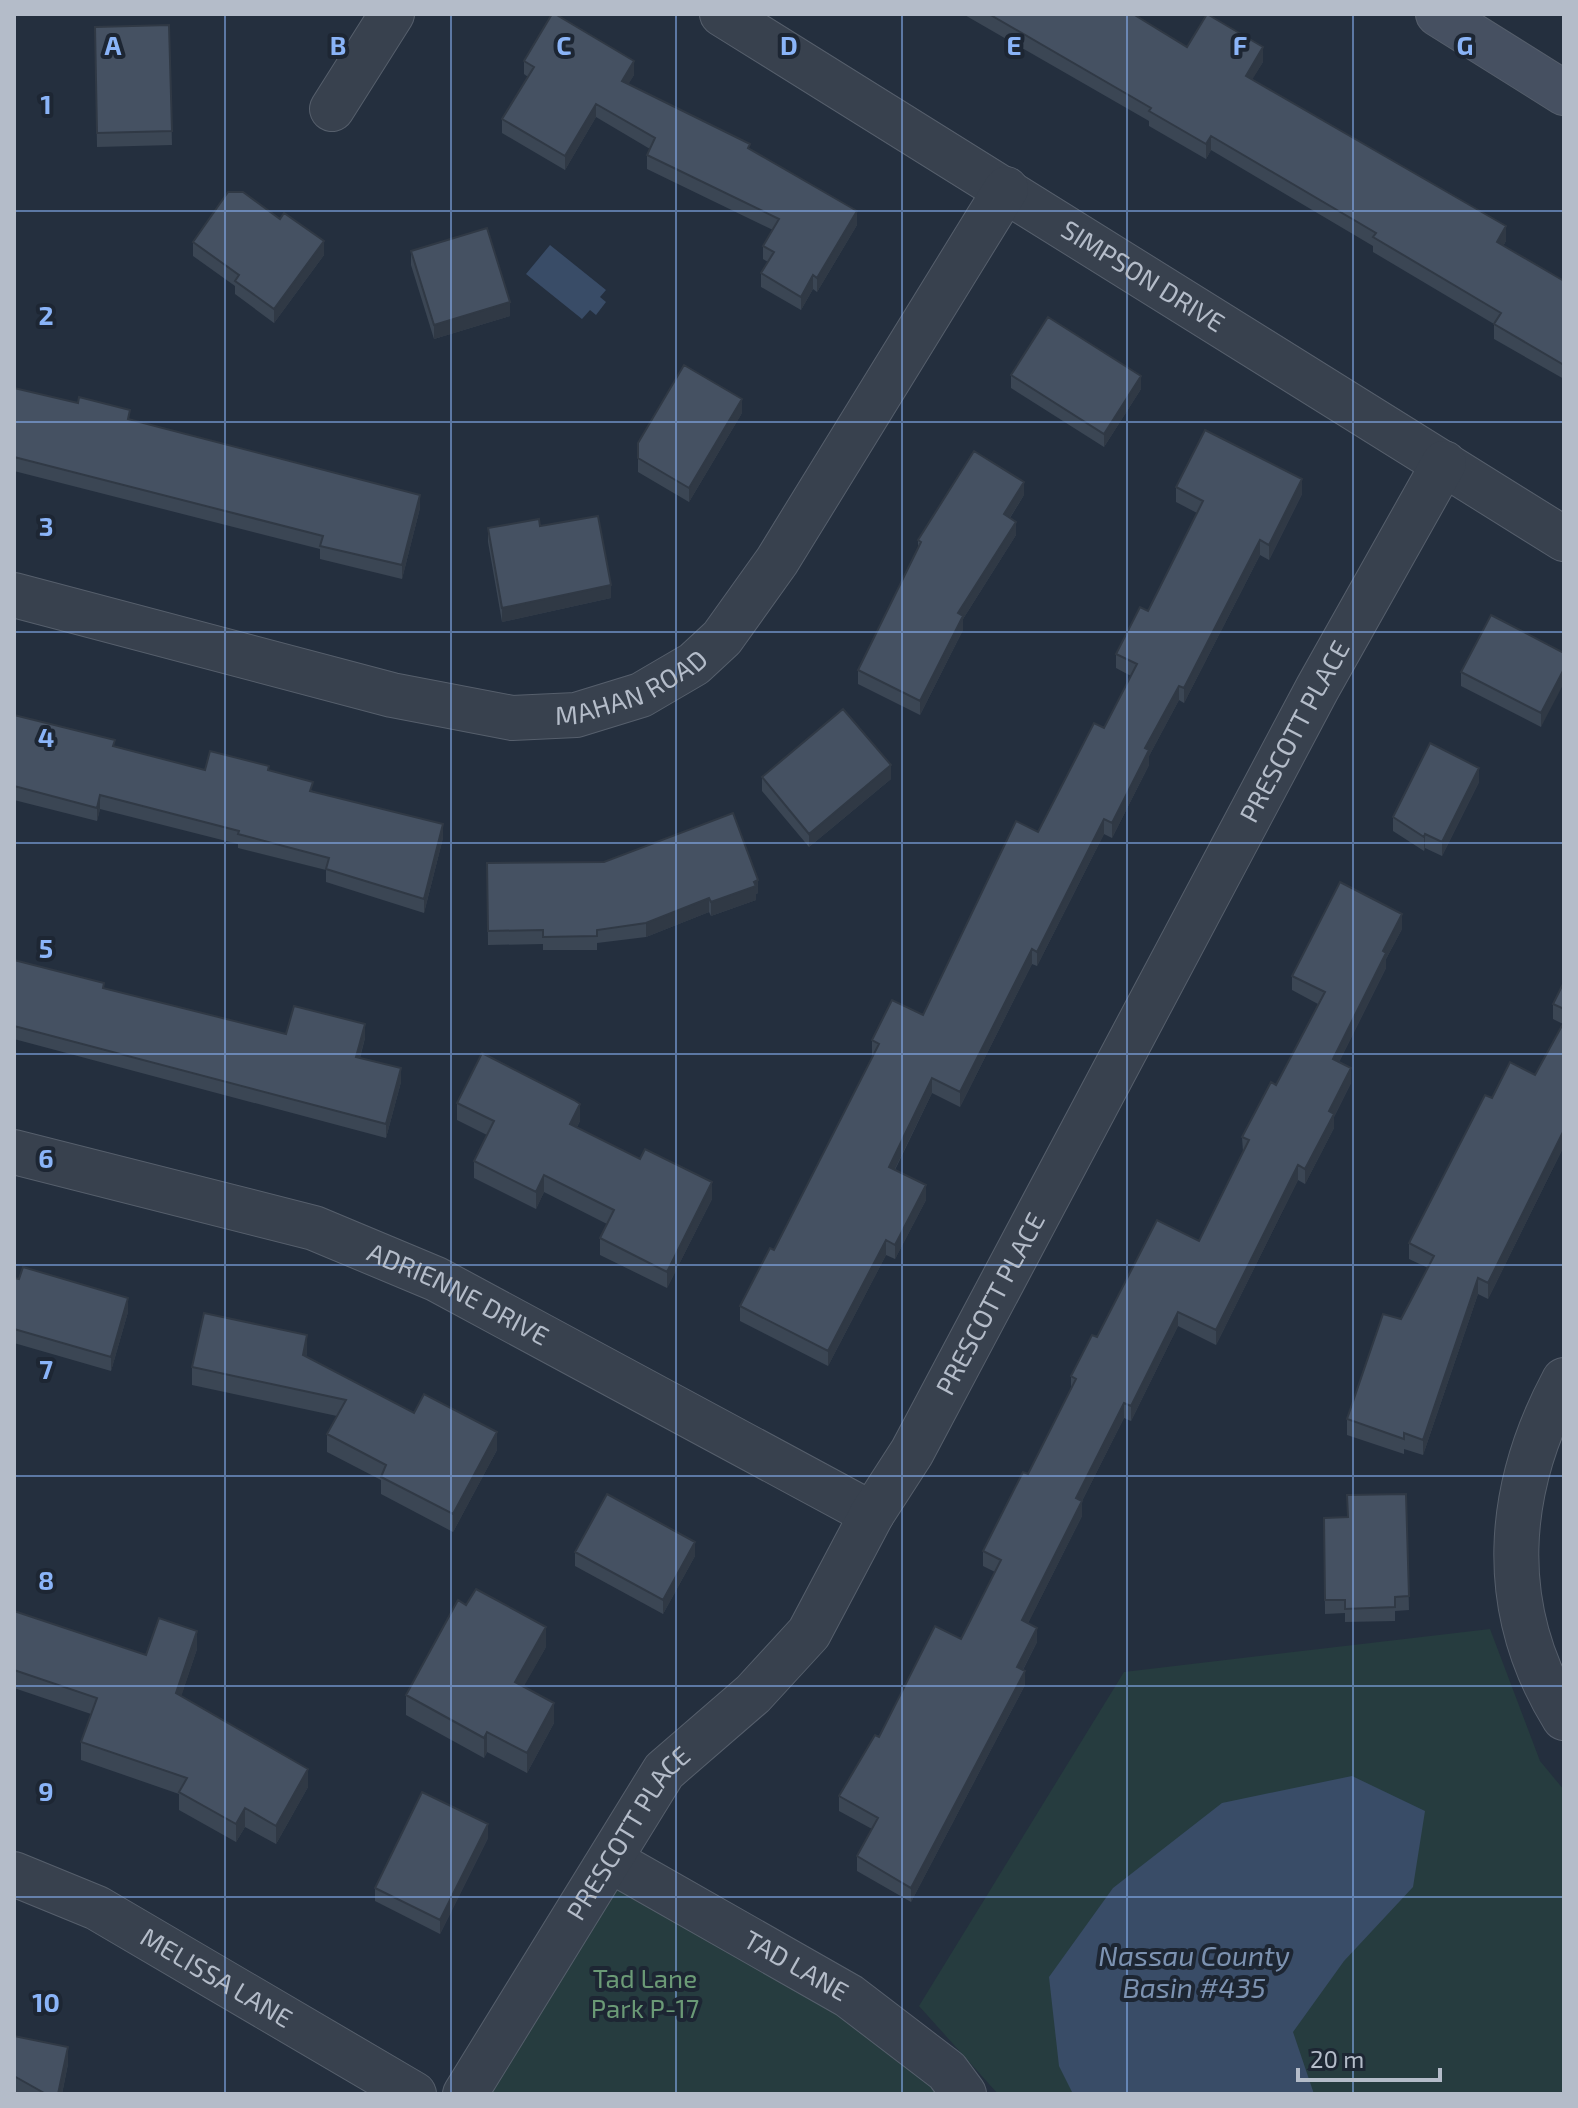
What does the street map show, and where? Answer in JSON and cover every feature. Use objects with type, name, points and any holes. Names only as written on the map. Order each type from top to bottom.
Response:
[{"type":"main road","points":[[1441,15],[1564,93]]},
{"type":"street","points":[[332,109],[392,14]]},
{"type":"street","name":"SIMPSON DRIVE","points":[[722,14],[1564,539]]},
{"type":"street","name":"MAHAN ROAD","points":[[14,595],[392,695],[512,718],[576,715],[641,695],[694,664],[722,638],[777,561],[1006,189]]},
{"type":"street","name":"PRESCOTT PLACE","points":[[465,2094],[664,1771],[753,1694],[809,1633],[872,1514],[912,1452],[1317,689],[1444,463]]},
{"type":"street","name":"ADRIENNE DRIVE","points":[[14,1152],[314,1228],[422,1273],[872,1514]]},
{"type":"street","points":[[1564,1380],[1540,1424],[1525,1471],[1516,1534],[1521,1614],[1546,1688],[1564,1718]]},
{"type":"street","name":"TAD LANE","points":[[610,1860],[849,1996],[947,2071],[964,2094]]},
{"type":"street","name":"MELISSA LANE","points":[[14,1874],[97,1908],[414,2094]]},
{"type":"green space","points":[[1490,1629],[1540,1761],[1564,1790],[1564,2094],[998,2094],[919,2006],[1124,1672]]},
{"type":"green space","name":"Tad Lane Park P-17","points":[[610,1860],[964,2094],[469,2094]]},
{"type":"water","points":[[550,245],[606,290],[600,297],[606,302],[596,315],[590,310],[582,319],[526,274]]},
{"type":"water","name":"Nassau County Basin #435","points":[[1352,1776],[1425,1811],[1413,1887],[1344,1961],[1293,2032],[1314,2094],[1073,2094],[1059,2066],[1049,1977],[1113,1888],[1222,1803]]},
{"type":"building","points":[[552,14],[634,61],[622,81],[750,144],[748,148],[857,211],[817,278],[813,275],[801,297],[761,273],[774,252],[763,246],[779,219],[647,155],[655,138],[596,104],[565,156],[502,119],[534,67],[524,61]]},
{"type":"building","points":[[989,14],[1133,14],[1187,47],[1207,14],[1263,47],[1246,76],[1506,226],[1497,242],[1564,281],[1564,365],[1494,324],[1501,313],[1373,237],[1376,233],[1211,136],[1206,144],[1149,111],[1151,108]]},
{"type":"building","points":[[169,25],[172,131],[97,133],[95,27]]},
{"type":"building","points":[[228,192],[243,192],[280,219],[284,213],[324,241],[274,309],[235,281],[239,275],[193,242]]},
{"type":"building","points":[[487,228],[510,302],[434,325],[411,251]]},
{"type":"building","points":[[1048,317],[1141,376],[1104,434],[1011,375]]},
{"type":"building","points":[[684,365],[742,399],[689,488],[638,458],[638,443]]},
{"type":"building","points":[[14,388],[78,403],[79,397],[130,410],[128,419],[420,495],[402,565],[320,546],[323,536],[14,457]]},
{"type":"building","points":[[1205,430],[1302,479],[1269,545],[1260,540],[1184,688],[1179,686],[1145,748],[1149,750],[1112,823],[1104,819],[1037,952],[1032,949],[960,1092],[932,1078],[889,1167],[926,1185],[895,1245],[886,1240],[828,1351],[740,1306],[770,1248],[774,1250],[879,1044],[872,1040],[892,1000],[923,1015],[1016,821],[1038,832],[1094,723],[1104,728],[1137,664],[1116,654],[1140,607],[1148,611],[1203,501],[1176,487]]},
{"type":"building","points":[[974,451],[1024,482],[1004,514],[1016,522],[958,613],[963,616],[920,701],[858,670],[921,542],[918,540]]},
{"type":"building","points":[[598,516],[611,585],[502,608],[488,528],[539,519],[540,526]]},
{"type":"building","points":[[1491,615],[1564,653],[1564,669],[1541,713],[1461,672]]},
{"type":"building","points":[[843,709],[891,765],[809,834],[762,777]]},
{"type":"building","points":[[14,715],[115,740],[113,746],[205,770],[210,751],[269,766],[268,770],[313,782],[310,791],[443,824],[424,899],[326,869],[329,858],[238,834],[239,831],[100,795],[97,808],[14,786]]},
{"type":"building","points":[[1430,743],[1479,768],[1442,842],[1425,834],[1424,837],[1393,817]]},
{"type":"building","points":[[733,813],[758,880],[754,882],[756,886],[711,902],[709,898],[646,923],[597,930],[597,936],[543,937],[543,930],[488,931],[487,863],[604,862]]},
{"type":"building","points":[[1340,882],[1402,914],[1333,1059],[1351,1068],[1329,1111],[1334,1114],[1305,1169],[1298,1165],[1216,1330],[1178,1312],[1131,1406],[1124,1403],[1076,1498],[1082,1501],[1022,1620],[1037,1628],[1017,1667],[1025,1671],[911,1888],[857,1856],[878,1818],[839,1796],[875,1735],[879,1737],[935,1626],[961,1639],[1001,1560],[983,1551],[1023,1472],[1028,1474],[1076,1379],[1071,1376],[1092,1335],[1097,1337],[1157,1220],[1199,1241],[1249,1140],[1242,1137],[1271,1082],[1276,1085],[1325,992],[1292,976]]},
{"type":"building","points":[[14,960],[104,983],[103,988],[286,1034],[294,1006],[365,1024],[356,1057],[401,1068],[386,1124],[14,1026]]},
{"type":"building","points":[[1564,982],[1564,1009],[1553,1004]]},
{"type":"building","points":[[1564,1022],[1564,1130],[1488,1283],[1478,1278],[1423,1440],[1404,1433],[1404,1439],[1347,1419],[1383,1314],[1401,1319],[1434,1256],[1409,1243],[1485,1095],[1492,1098],[1510,1062],[1535,1075]]},
{"type":"building","points":[[482,1053],[580,1104],[570,1124],[640,1159],[645,1149],[712,1182],[667,1272],[600,1238],[614,1210],[544,1175],[536,1192],[474,1161],[494,1121],[457,1103]]},
{"type":"building","points":[[23,1267],[128,1298],[111,1357],[14,1329],[14,1278],[19,1279]]},
{"type":"building","points":[[204,1313],[307,1335],[303,1355],[414,1413],[424,1394],[497,1432],[453,1514],[381,1477],[386,1465],[327,1434],[346,1400],[192,1367]]},
{"type":"building","points":[[607,1494],[695,1542],[663,1600],[575,1552]]},
{"type":"building","points":[[1406,1494],[1409,1596],[1395,1597],[1395,1607],[1345,1609],[1345,1600],[1325,1600],[1324,1518],[1348,1517],[1347,1495]]},
{"type":"building","points":[[476,1589],[546,1627],[515,1682],[554,1703],[527,1753],[487,1732],[484,1738],[406,1695],[458,1600],[466,1605]]},
{"type":"building","points":[[14,1611],[146,1655],[159,1618],[197,1631],[176,1693],[308,1769],[276,1826],[245,1808],[236,1824],[179,1792],[187,1778],[81,1742],[97,1698],[14,1670]]},
{"type":"building","points":[[422,1792],[488,1824],[440,1920],[375,1888]]},
{"type":"building","points":[[14,2036],[68,2047],[58,2094],[46,2094],[14,2076]]}]
